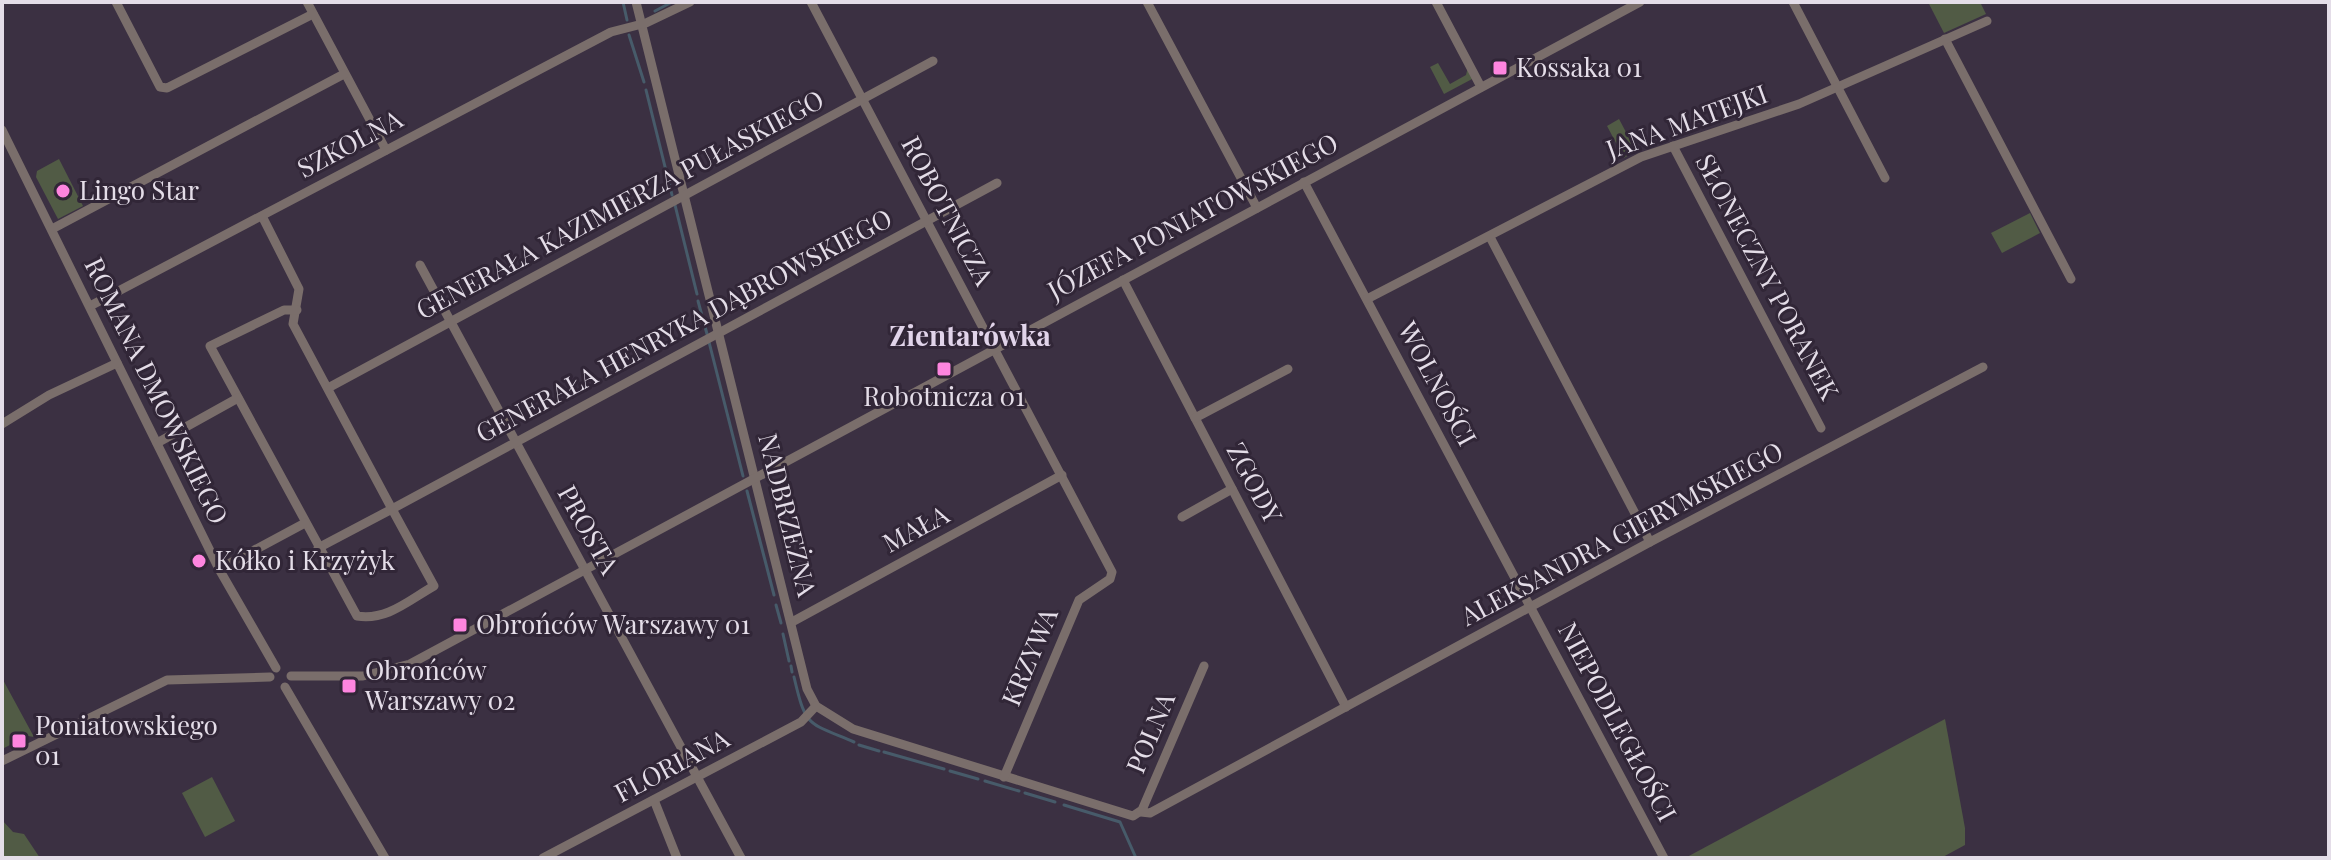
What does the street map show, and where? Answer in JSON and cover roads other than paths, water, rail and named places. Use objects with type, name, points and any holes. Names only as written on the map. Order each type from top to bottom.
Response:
[{"type":"street","points":[[116,2],[160,87],[167,88],[174,88],[313,14]]},
{"type":"street","points":[[307,2],[386,150]]},
{"type":"street","name":"NADBRZEŻNA","points":[[636,2],[639,24],[792,622],[807,689],[809,714]]},
{"type":"street","name":"SZKOLNA","points":[[90,306],[611,32],[639,24],[690,2]]},
{"type":"street","name":"ROBOTNICZA","points":[[811,2],[1111,568]]},
{"type":"street","points":[[1147,2],[1257,208]]},
{"type":"street","points":[[1436,2],[1481,87]]},
{"type":"street","name":"JÓZEFA PONIATOWSKIEGO","points":[[291,676],[363,676],[395,670],[1640,2]]},
{"type":"street","points":[[1793,2],[1885,178]]},
{"type":"street","name":"JANA MATEJKI","points":[[1367,299],[1641,157],[1799,104],[1987,21]]},
{"type":"street","points":[[1945,39],[2071,279]]},
{"type":"street","name":"GENERAŁA KAZIMIERZA PUŁASKIEGO","points":[[328,388],[933,61]]},
{"type":"street","points":[[52,229],[344,74]]},
{"type":"street","name":"ROMANA DMOWSKIEGO","points":[[2,130],[273,672]]},
{"type":"street","name":"SŁONECZNY PORANEK","points":[[1673,146],[1821,428]]},
{"type":"street","name":"WOLNOŚCI","points":[[1304,182],[1531,607]]},
{"type":"street","name":"GENERAŁA HENRYKA DĄBROWSKIEGO","points":[[318,548],[997,183]]},
{"type":"street","points":[[262,216],[299,289],[297,310],[293,324],[434,586],[385,615],[371,618],[357,616],[210,346],[287,309],[297,310]]},
{"type":"street","points":[[1490,237],[1650,542]]},
{"type":"street","name":"PROSTA","points":[[420,265],[741,858]]},
{"type":"street","name":"ZGODY","points":[[1123,280],[1346,707]]},
{"type":"street","points":[[2,424],[49,395],[117,363]]},
{"type":"street","name":"ALEKSANDRA GIERYMSKIEGO","points":[[1139,814],[1150,813],[1650,542],[1983,367]]},
{"type":"street","points":[[1195,418],[1288,369]]},
{"type":"street","points":[[157,443],[238,398]]},
{"type":"street","name":"MAŁA","points":[[792,622],[1062,475]]},
{"type":"street","points":[[1182,517],[1232,489]]},
{"type":"street","points":[[219,569],[305,523]]},
{"type":"street","name":"KRZYWA","points":[[1004,777],[1079,600],[1110,579],[1111,568]]},
{"type":"street","name":"NIEPODLEGŁOŚCI","points":[[1531,607],[1664,858]]},
{"type":"street","name":"POLNA","points":[[1139,814],[1204,666]]},
{"type":"street","points":[[2,761],[167,680],[273,672],[286,668],[291,676],[285,687]]},
{"type":"street","points":[[273,672],[275,686],[285,687]]},
{"type":"street","points":[[285,687],[385,858]]},
{"type":"street","points":[[809,714],[1004,777],[1139,814]]},
{"type":"street","name":"FLORIANA","points":[[543,858],[809,714]]},
{"type":"street","points":[[654,800],[677,858]]},
{"type":"waterway","points":[[623,2],[627,20]]},
{"type":"waterway","points":[[655,11],[672,2]]},
{"type":"waterway","points":[[629,35],[644,82]]},
{"type":"waterway","points":[[646,90],[672,195]]},
{"type":"waterway","points":[[675,205],[697,294]]},
{"type":"waterway","points":[[698,301],[707,334]]},
{"type":"waterway","points":[[709,342],[743,476]]},
{"type":"waterway","points":[[747,491],[774,595]]},
{"type":"waterway","points":[[776,605],[781,623]]},
{"type":"waterway","points":[[783,634],[789,661]]},
{"type":"waterway","points":[[791,666],[792,672]]},
{"type":"waterway","points":[[794,677],[802,706],[811,721],[826,731],[854,742]]},
{"type":"waterway","points":[[859,745],[879,751]]},
{"type":"waterway","points":[[884,752],[944,769]]},
{"type":"waterway","points":[[950,771],[978,779]]},
{"type":"waterway","points":[[985,781],[1019,791]]},
{"type":"waterway","points":[[1025,793],[1055,802]]},
{"type":"waterway","points":[[1064,805],[1120,822],[1136,858]]},
{"type":"place","name":"Kossaka 01","points":[[1500,68]]},
{"type":"place","name":"Lingo Star","points":[[63,191]]},
{"type":"place","name":"Robotnicza 01","points":[[944,369]]},
{"type":"place","name":"Kółko i Krzyżyk","points":[[199,561]]},
{"type":"place","name":"Obrońców Warszawy 01","points":[[460,625]]},
{"type":"place","name":"Obrońców Warszawy 02","points":[[349,686]]},
{"type":"place","name":"Poniatowskiego 01","points":[[19,741]]},
{"type":"district","name":"Zientarówka","points":[[970,336]]}]
